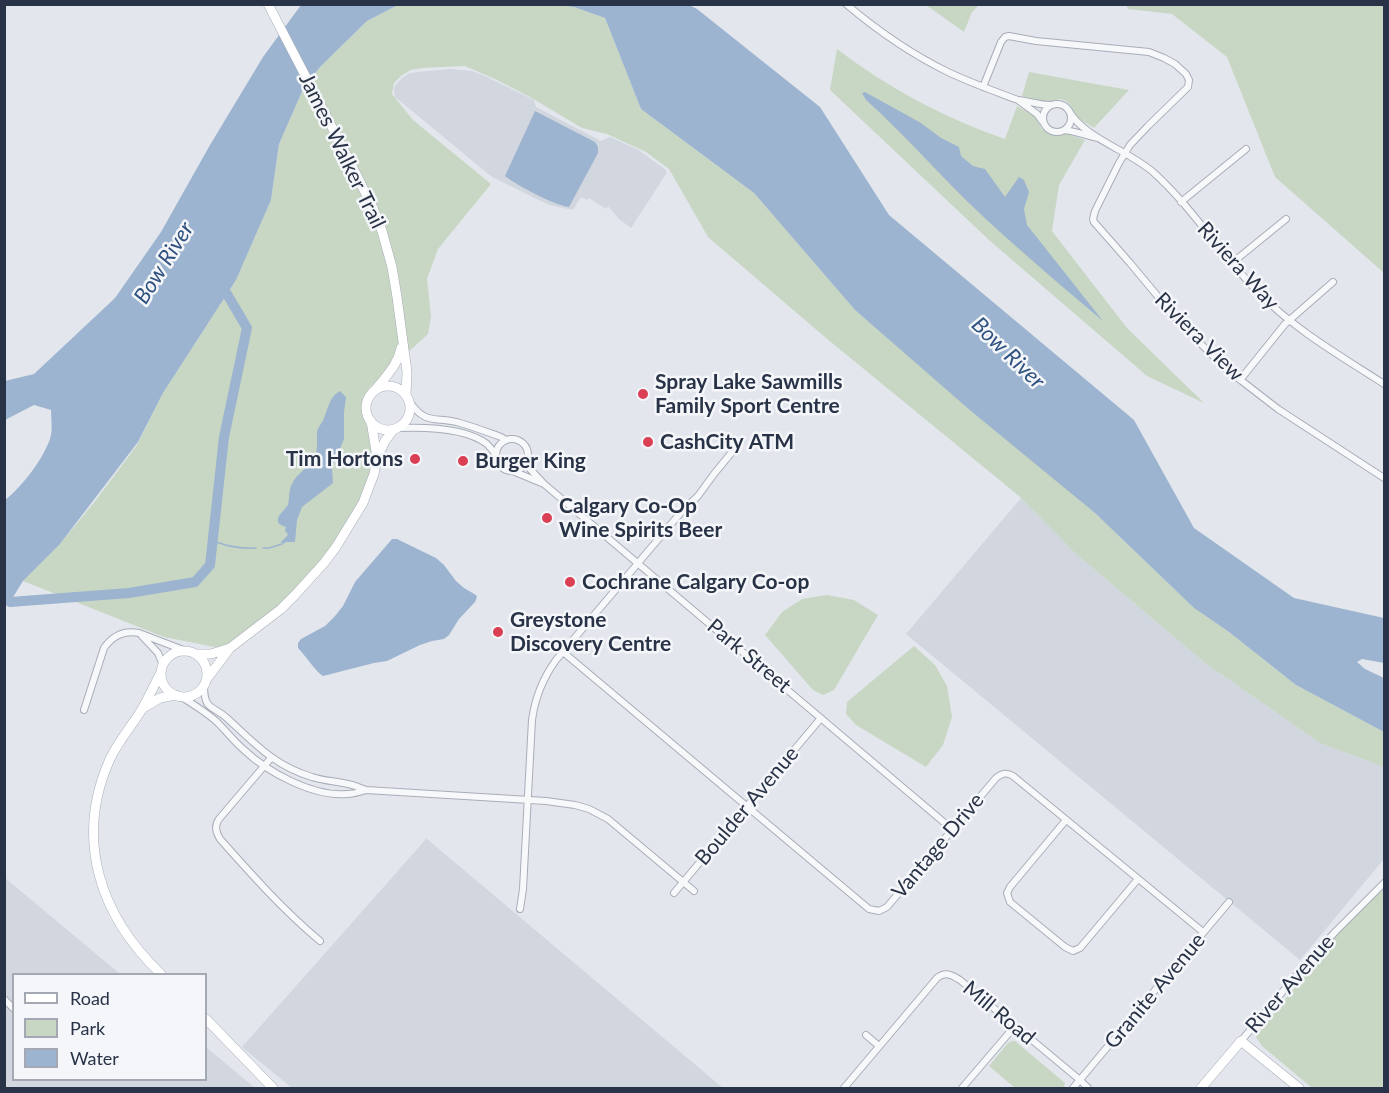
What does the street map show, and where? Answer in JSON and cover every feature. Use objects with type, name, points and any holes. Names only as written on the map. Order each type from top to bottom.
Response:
[{"type":"main road","name":"James Walker Trail","points":[[270,8],[347,156],[372,208],[385,242],[394,281],[407,372],[407,398]]},
{"type":"main road","name":"James Walker Trail","points":[[374,392],[397,361],[402,339]]},
{"type":"main road","points":[[142,710],[160,698],[187,696],[200,690],[230,648],[281,609],[324,563],[347,531],[363,503],[374,474],[377,458],[385,441],[406,421],[409,415],[407,398],[400,390],[393,387],[380,387],[369,397],[367,409],[377,458]]},
{"type":"main road","points":[[371,421],[382,429],[396,429]]},
{"type":"main road","points":[[156,973],[127,936],[110,906],[99,876],[94,832],[98,796],[107,767],[121,738],[142,710],[167,659],[179,651],[211,654],[230,648]]},
{"type":"main road","points":[[190,652],[201,658],[205,665],[207,673],[205,682]]},
{"type":"main road","points":[[162,669],[165,686],[178,695]]},
{"type":"main road","points":[[207,1020],[273,1089]]},
{"type":"main road","points":[[1241,1041],[1299,1089]]},
{"type":"main road","name":"River Avenue","points":[[1201,1089],[1241,1041]]},
{"type":"street","name":"Riviera Way","points":[[846,4],[882,32],[948,72],[1018,100],[1040,105],[1063,105],[1075,121],[1125,152],[1162,180],[1261,295],[1289,320],[1384,384]]},
{"type":"street","points":[[983,87],[1001,42],[1009,36],[1036,41],[1144,51],[1164,58],[1186,74],[1188,87],[1125,152]]},
{"type":"street","name":"Riviera Way","points":[[1018,100],[1037,114],[1047,128],[1055,132],[1073,131],[1100,138]]},
{"type":"street","points":[[1044,124],[1043,116],[1050,105]]},
{"type":"street","points":[[1064,130],[1071,119],[1069,111]]},
{"type":"street","points":[[1181,202],[1246,149]]},
{"type":"street","name":"Riviera View","points":[[1125,152],[1095,211],[1094,222],[1190,334],[1213,357],[1278,409],[1384,478]]},
{"type":"street","points":[[1232,263],[1286,219]]},
{"type":"street","points":[[1240,380],[1289,320],[1333,282]]},
{"type":"street","points":[[407,398],[415,410],[426,417],[461,423],[501,436],[506,440]]},
{"type":"street","points":[[396,429],[438,429],[459,432],[481,440],[496,455]]},
{"type":"street","points":[[515,439],[526,447],[528,458],[523,468],[514,472],[505,470],[497,462],[496,455],[499,446],[506,440],[515,439]]},
{"type":"street","points":[[520,909],[523,896],[532,720],[534,705],[544,679],[552,665],[683,510],[698,496],[741,441]]},
{"type":"street","name":"Park Street","points":[[528,458],[530,469],[544,484],[953,830]]},
{"type":"street","name":"Park Street","points":[[514,472],[544,484]]},
{"type":"street","points":[[84,711],[102,652],[106,644],[119,634],[139,633],[190,652]]},
{"type":"street","points":[[139,633],[161,657],[162,669]]},
{"type":"street","name":"Vantage Drive","points":[[563,652],[863,906],[874,911],[887,907],[996,778],[1004,773],[1013,776],[1203,932]]},
{"type":"street","points":[[205,682],[205,696],[210,708],[225,716],[271,758],[310,777],[366,790]]},
{"type":"street","points":[[178,695],[211,717],[243,750],[290,781],[316,790],[346,794],[366,790],[546,801],[575,805],[600,814],[617,826],[694,891]]},
{"type":"street","name":"Boulder Avenue","points":[[674,893],[821,718]]},
{"type":"street","points":[[271,758],[219,819],[215,827],[216,831],[220,839],[266,892],[320,941]]},
{"type":"street","points":[[1066,820],[1010,887],[1007,893],[1010,902],[1073,951],[1080,948],[1138,879]]},
{"type":"street","name":"River Avenue","points":[[1241,1041],[1311,957],[1384,883]]},
{"type":"street","name":"Granite Avenue","points":[[1073,1089],[1229,902]]},
{"type":"street","name":"Mill Road","points":[[844,1089],[937,978],[945,974],[950,974],[960,980],[1090,1087]]},
{"type":"street","points":[[962,1089],[1014,1026]]},
{"type":"street","points":[[866,1035],[879,1046]]},
{"type":"shaded area","points":[[450,69],[472,71],[485,76],[534,100],[536,107],[601,141],[610,137],[637,149],[666,170],[666,174],[631,228],[608,206],[606,209],[589,198],[587,200],[581,197],[573,210],[549,205],[492,177],[395,97],[395,86],[408,74]]},
{"type":"shaded area","points":[[1021,498],[1075,553],[1205,663],[1320,743],[1384,767],[1384,859],[1300,960],[906,634]]},
{"type":"shaded area","points":[[427,838],[723,1088],[292,1088],[242,1047]]},
{"type":"shaded area","points":[[4,877],[119,973],[12,973],[12,1081],[207,1081],[207,1048],[255,1088],[5,1088]]},
{"type":"green space","points":[[398,5],[556,5],[574,7],[605,18],[641,109],[754,193],[855,310],[1095,513],[1194,608],[1229,632],[1296,685],[1384,732],[1384,767],[1320,743],[1205,663],[1075,553],[1019,496],[826,338],[708,237],[669,169],[646,152],[607,134],[582,128],[530,97],[465,66],[411,70],[394,83],[392,94],[413,120],[491,184],[438,249],[427,279],[431,317],[428,334],[369,388],[363,415],[377,458],[368,492],[310,580],[225,649],[164,637],[23,581],[60,544],[137,445],[163,393],[236,280],[271,200],[279,144],[304,87],[320,67],[367,21]]},
{"type":"green space","points":[[926,5],[979,5],[972,12],[964,32]]},
{"type":"green space","points":[[1126,5],[1384,5],[1384,273],[1275,177],[1227,57],[1172,14],[1128,9]]},
{"type":"green space","points":[[837,49],[876,77],[917,101],[982,131],[1005,139],[1017,106],[1035,116],[1042,129],[1049,133],[1065,133],[1085,140],[1059,185],[1052,231],[1127,328],[1204,403],[1147,376],[989,240],[830,90]]},
{"type":"green space","points":[[1029,72],[1129,90],[1094,128],[1078,118],[1066,101],[1060,99],[1048,102],[1022,96]]},
{"type":"green space","points":[[827,595],[854,600],[878,615],[834,690],[823,695],[813,690],[765,635],[782,612],[802,599]]},
{"type":"green space","points":[[914,646],[935,665],[947,686],[952,717],[943,745],[926,767],[856,725],[846,714],[847,702]]},
{"type":"green space","points":[[1384,883],[1384,1088],[1312,1088],[1262,1046],[1256,1037],[1336,931]]},
{"type":"green space","points":[[1012,1041],[1015,1041],[1065,1083],[1064,1088],[1015,1088],[989,1066]]},
{"type":"water","name":"Bow River","points":[[301,5],[398,5],[367,21],[320,67],[304,87],[279,144],[271,200],[236,280],[163,393],[138,442],[60,544],[23,581],[10,602],[5,604],[5,500],[37,464],[47,447],[52,428],[51,410],[34,405],[5,420],[5,381],[34,374],[115,298],[161,232],[263,57]]},
{"type":"water","name":"Bow River","points":[[556,5],[689,5],[820,107],[889,215],[1134,420],[1194,528],[1294,598],[1384,618],[1384,663],[1362,659],[1357,662],[1365,669],[1384,678],[1384,732],[1296,685],[1229,632],[1194,608],[1095,513],[971,411],[855,310],[754,193],[641,109],[605,18],[574,7]]},
{"type":"water","points":[[865,92],[959,147],[961,156],[973,166],[985,169],[1005,197],[1019,177],[1024,180],[1029,192],[1024,209],[1027,225],[1103,321],[971,205],[866,100],[862,93]]},
{"type":"water","points":[[535,111],[595,142],[598,147],[598,153],[569,207],[536,194],[505,176]]},
{"type":"water","points":[[340,391],[346,397],[344,439],[332,468],[333,483],[302,507],[297,520],[295,542],[282,544],[281,542],[288,534],[285,531],[286,527],[278,522],[279,517],[288,505],[293,482],[314,458],[317,449],[317,430],[332,399]]},
{"type":"water","points":[[392,539],[397,539],[436,558],[456,581],[476,595],[475,602],[444,639],[420,645],[387,661],[323,676],[298,648],[298,643],[325,626],[335,616],[343,606],[355,582]]},
{"type":"waterway","points":[[10,602],[129,593],[195,582],[210,565],[224,437],[247,328],[227,294]]},
{"type":"waterway","points":[[212,540],[234,547],[256,548]]},
{"type":"waterway","points":[[263,548],[282,544]]},
{"type":"place","name":"Spray Lake Sawmills Family Sport Centre","points":[[643,394]]},
{"type":"place","name":"CashCity ATM","points":[[648,442]]},
{"type":"place","name":"Tim Hortons","points":[[415,459]]},
{"type":"place","name":"Burger King","points":[[463,461]]},
{"type":"place","name":"Calgary Co-Op Wine Spirits Beer","points":[[547,518]]},
{"type":"place","name":"Cochrane Calgary Co-op","points":[[570,582]]},
{"type":"place","name":"Greystone Discovery Centre","points":[[498,632]]}]
